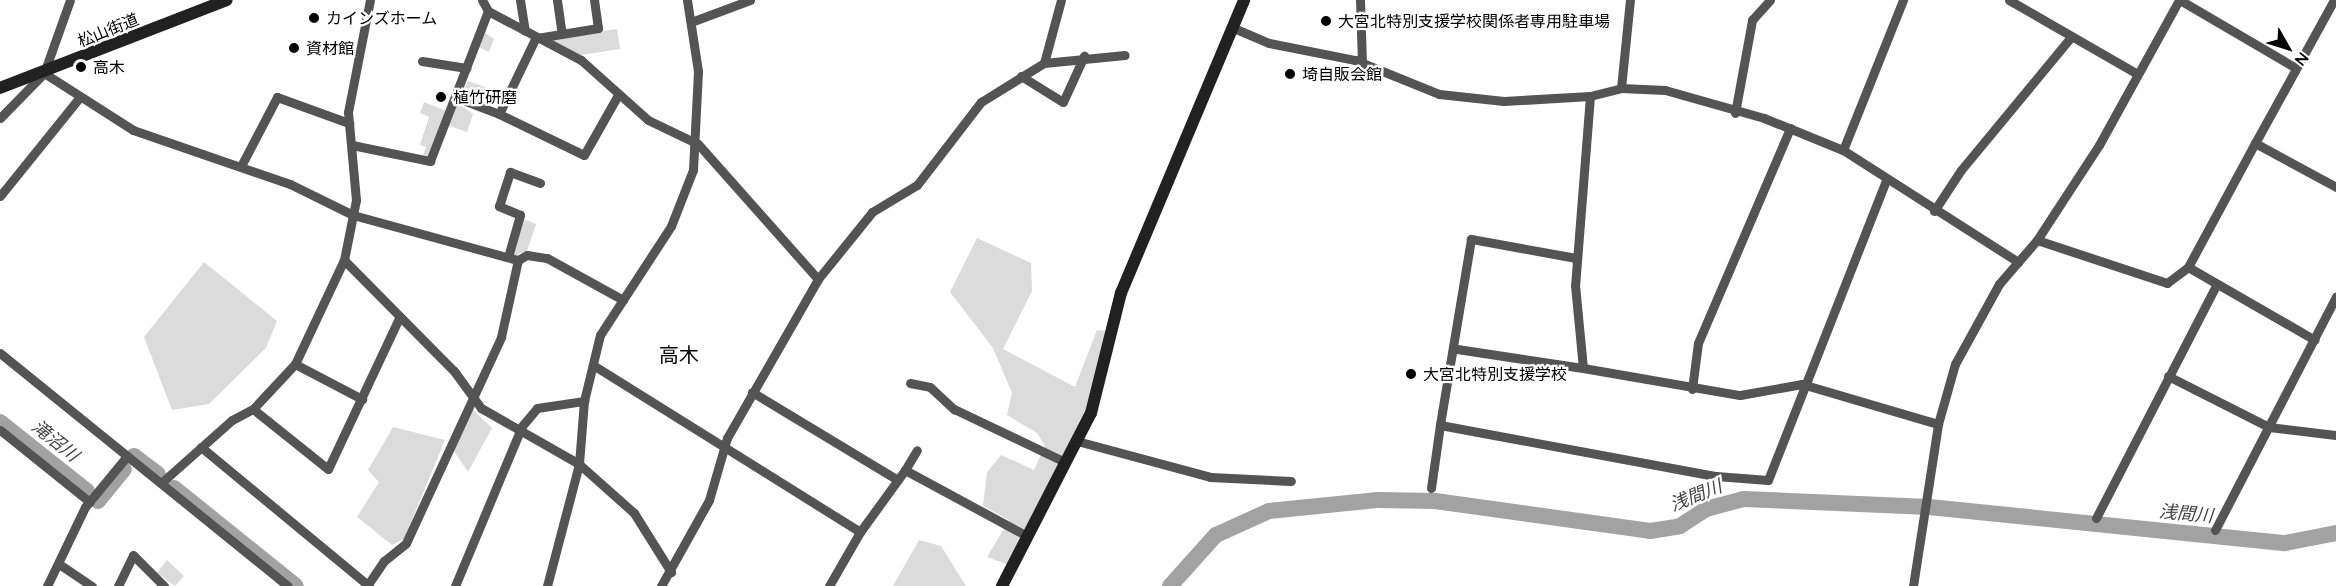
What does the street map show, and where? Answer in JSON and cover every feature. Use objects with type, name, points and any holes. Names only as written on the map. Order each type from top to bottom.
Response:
[{"type":"street","points":[[0,118],[44,73],[70,0]]},
{"type":"street","name":"松山街道","points":[[0,88],[44,73],[227,0]]},
{"type":"street","points":[[161,483],[201,447],[253,409],[295,364],[344,260],[353,215],[350,123],[370,0]]},
{"type":"street","points":[[482,0],[488,12],[581,60],[648,120],[698,144],[818,279]]},
{"type":"street","points":[[520,0],[525,31]]},
{"type":"street","points":[[557,0],[562,34]]},
{"type":"street","points":[[536,37],[598,28],[594,0]]},
{"type":"street","points":[[547,586],[579,464],[584,401],[600,335],[682,206],[698,144],[691,22],[687,0]]},
{"type":"street","points":[[691,22],[750,0]]},
{"type":"street","points":[[1044,63],[1061,0]]},
{"type":"street","points":[[1002,586],[1077,441],[1098,392],[1121,293],[1236,29],[1244,0]]},
{"type":"street","points":[[1360,0],[1362,63]]},
{"type":"street","points":[[1621,88],[1630,0]]},
{"type":"street","points":[[1735,113],[1752,20],[1770,0]]},
{"type":"street","points":[[1843,150],[1903,0]]},
{"type":"street","points":[[2009,0],[2028,4],[2072,38],[2136,73]]},
{"type":"street","points":[[1913,586],[1923,505],[1938,424],[1955,364],[2018,262],[2037,240],[2099,145],[2136,73],[2179,0],[2294,67]]},
{"type":"street","points":[[2037,240],[2167,284],[2187,267],[2294,67],[2334,0]]},
{"type":"street","points":[[352,145],[430,161],[488,12]]},
{"type":"street","points":[[1236,29],[1269,43],[1362,63],[1439,94],[1504,101],[1590,96],[1621,88],[1665,90],[1790,128],[1843,150],[1934,211],[2018,262]]},
{"type":"street","points":[[500,114],[536,37]]},
{"type":"street","points":[[1934,211],[1961,170],[2072,38]]},
{"type":"street","points":[[666,584],[709,500],[725,448],[752,392],[818,279],[872,212],[905,196],[981,102],[1020,76],[1044,63],[1084,56],[1125,55]]},
{"type":"street","points":[[1020,76],[1063,102],[1084,56]]},
{"type":"street","points":[[422,61],[466,68]]},
{"type":"street","points":[[44,73],[133,130],[242,166],[353,215],[518,260]]},
{"type":"street","points":[[455,97],[500,114],[584,155],[618,95]]},
{"type":"street","points":[[1583,368],[1576,258],[1590,96]]},
{"type":"street","points":[[0,196],[80,97]]},
{"type":"street","points":[[242,166],[278,97],[350,123]]},
{"type":"street","points":[[1692,389],[1698,343],[1790,128]]},
{"type":"street","points":[[2255,143],[2336,187]]},
{"type":"street","points":[[508,256],[520,215],[499,206],[510,172],[540,183]]},
{"type":"street","points":[[1440,425],[1716,476],[1768,480],[1802,384],[1886,180]]},
{"type":"street","points":[[1431,488],[1440,425],[1457,349],[1471,238],[1576,258]]},
{"type":"street","points":[[201,447],[369,584],[384,561],[406,543],[473,399],[501,337],[518,260],[527,255],[547,258],[623,300]]},
{"type":"street","points":[[344,260],[454,371],[473,399],[520,432],[579,464],[634,513],[671,572]]},
{"type":"street","points":[[2187,267],[2315,339]]},
{"type":"street","points":[[2096,518],[2217,284]]},
{"type":"street","points":[[2215,530],[2336,297]]},
{"type":"street","points":[[253,409],[328,469],[399,318]]},
{"type":"street","points":[[1457,349],[1583,368],[1692,389],[1740,394],[1802,384],[1938,424]]},
{"type":"street","points":[[0,353],[288,586]]},
{"type":"street","points":[[295,364],[362,399]]},
{"type":"street","points":[[593,365],[860,532]]},
{"type":"street","points":[[2168,376],[2269,427],[2336,435]]},
{"type":"street","points":[[910,383],[930,387],[954,409],[1065,462]]},
{"type":"street","points":[[752,392],[898,480]]},
{"type":"street","points":[[455,586],[520,432],[537,408],[584,401]]},
{"type":"street","points":[[0,430],[90,502]]},
{"type":"street","points":[[1077,441],[1210,477],[1291,481]]},
{"type":"street","points":[[829,586],[860,532],[918,450]]},
{"type":"street","points":[[47,586],[90,502],[128,456]]},
{"type":"street","points":[[905,470],[1027,536]]},
{"type":"street","points":[[118,586],[133,555],[164,586]]},
{"type":"street","points":[[59,564],[92,586]]},
{"type":"shaded area","points":[[617,29],[620,49],[581,55],[546,39]]},
{"type":"shaded area","points":[[484,32],[494,39],[489,52],[478,47]]},
{"type":"shaded area","points":[[468,81],[485,87],[478,105],[459,96]]},
{"type":"shaded area","points":[[424,102],[449,112],[431,158],[423,155],[426,147],[420,145],[429,117],[420,113]]},
{"type":"shaded area","points":[[458,103],[473,114],[467,132],[447,125]]},
{"type":"shaded area","points":[[521,218],[536,224],[527,251],[510,258]]},
{"type":"shaded area","points":[[977,238],[1031,263],[1032,291],[1003,349],[1075,387],[1097,330],[1107,331],[1086,408],[1009,565],[987,557],[1009,520],[983,506],[987,472],[1001,455],[1034,470],[1045,446],[1037,433],[1007,415],[1012,393],[993,348],[950,292]]},
{"type":"shaded area","points":[[204,262],[277,321],[266,348],[209,404],[172,410],[144,337]]},
{"type":"shaded area","points":[[471,408],[492,428],[468,472],[452,448]]},
{"type":"shaded area","points":[[393,427],[445,440],[404,539],[392,545],[357,517],[379,482],[368,470]]},
{"type":"shaded area","points":[[919,540],[941,546],[966,586],[893,586]]},
{"type":"shaded area","points":[[167,560],[184,576],[175,586],[157,573]]},
{"type":"waterway","name":"滝沼川","points":[[0,422],[87,491]]},
{"type":"waterway","points":[[134,456],[158,474]]},
{"type":"waterway","points":[[98,501],[124,469]]},
{"type":"waterway","points":[[174,488],[296,586]]},
{"type":"waterway","name":"浅間川","points":[[1170,586],[1216,535],[1269,511],[1378,500],[1435,501],[1650,531],[1680,526],[1706,509],[1744,499],[1929,507],[2285,543],[2336,533]]},
{"type":"place","name":"カインズホーム","points":[[314,18]]},
{"type":"place","name":"大宮北特別支援学校関係者専用駐車場","points":[[1326,21]]},
{"type":"place","name":"資材館","points":[[294,48]]},
{"type":"place","name":"高木","points":[[81,67]]},
{"type":"place","name":"埼自販会館","points":[[1290,74]]},
{"type":"place","name":"植竹研磨","points":[[441,97]]},
{"type":"place","name":"大宮北特別支援学校","points":[[1411,374]]},
{"type":"district","name":"高木","points":[[679,354]]}]
